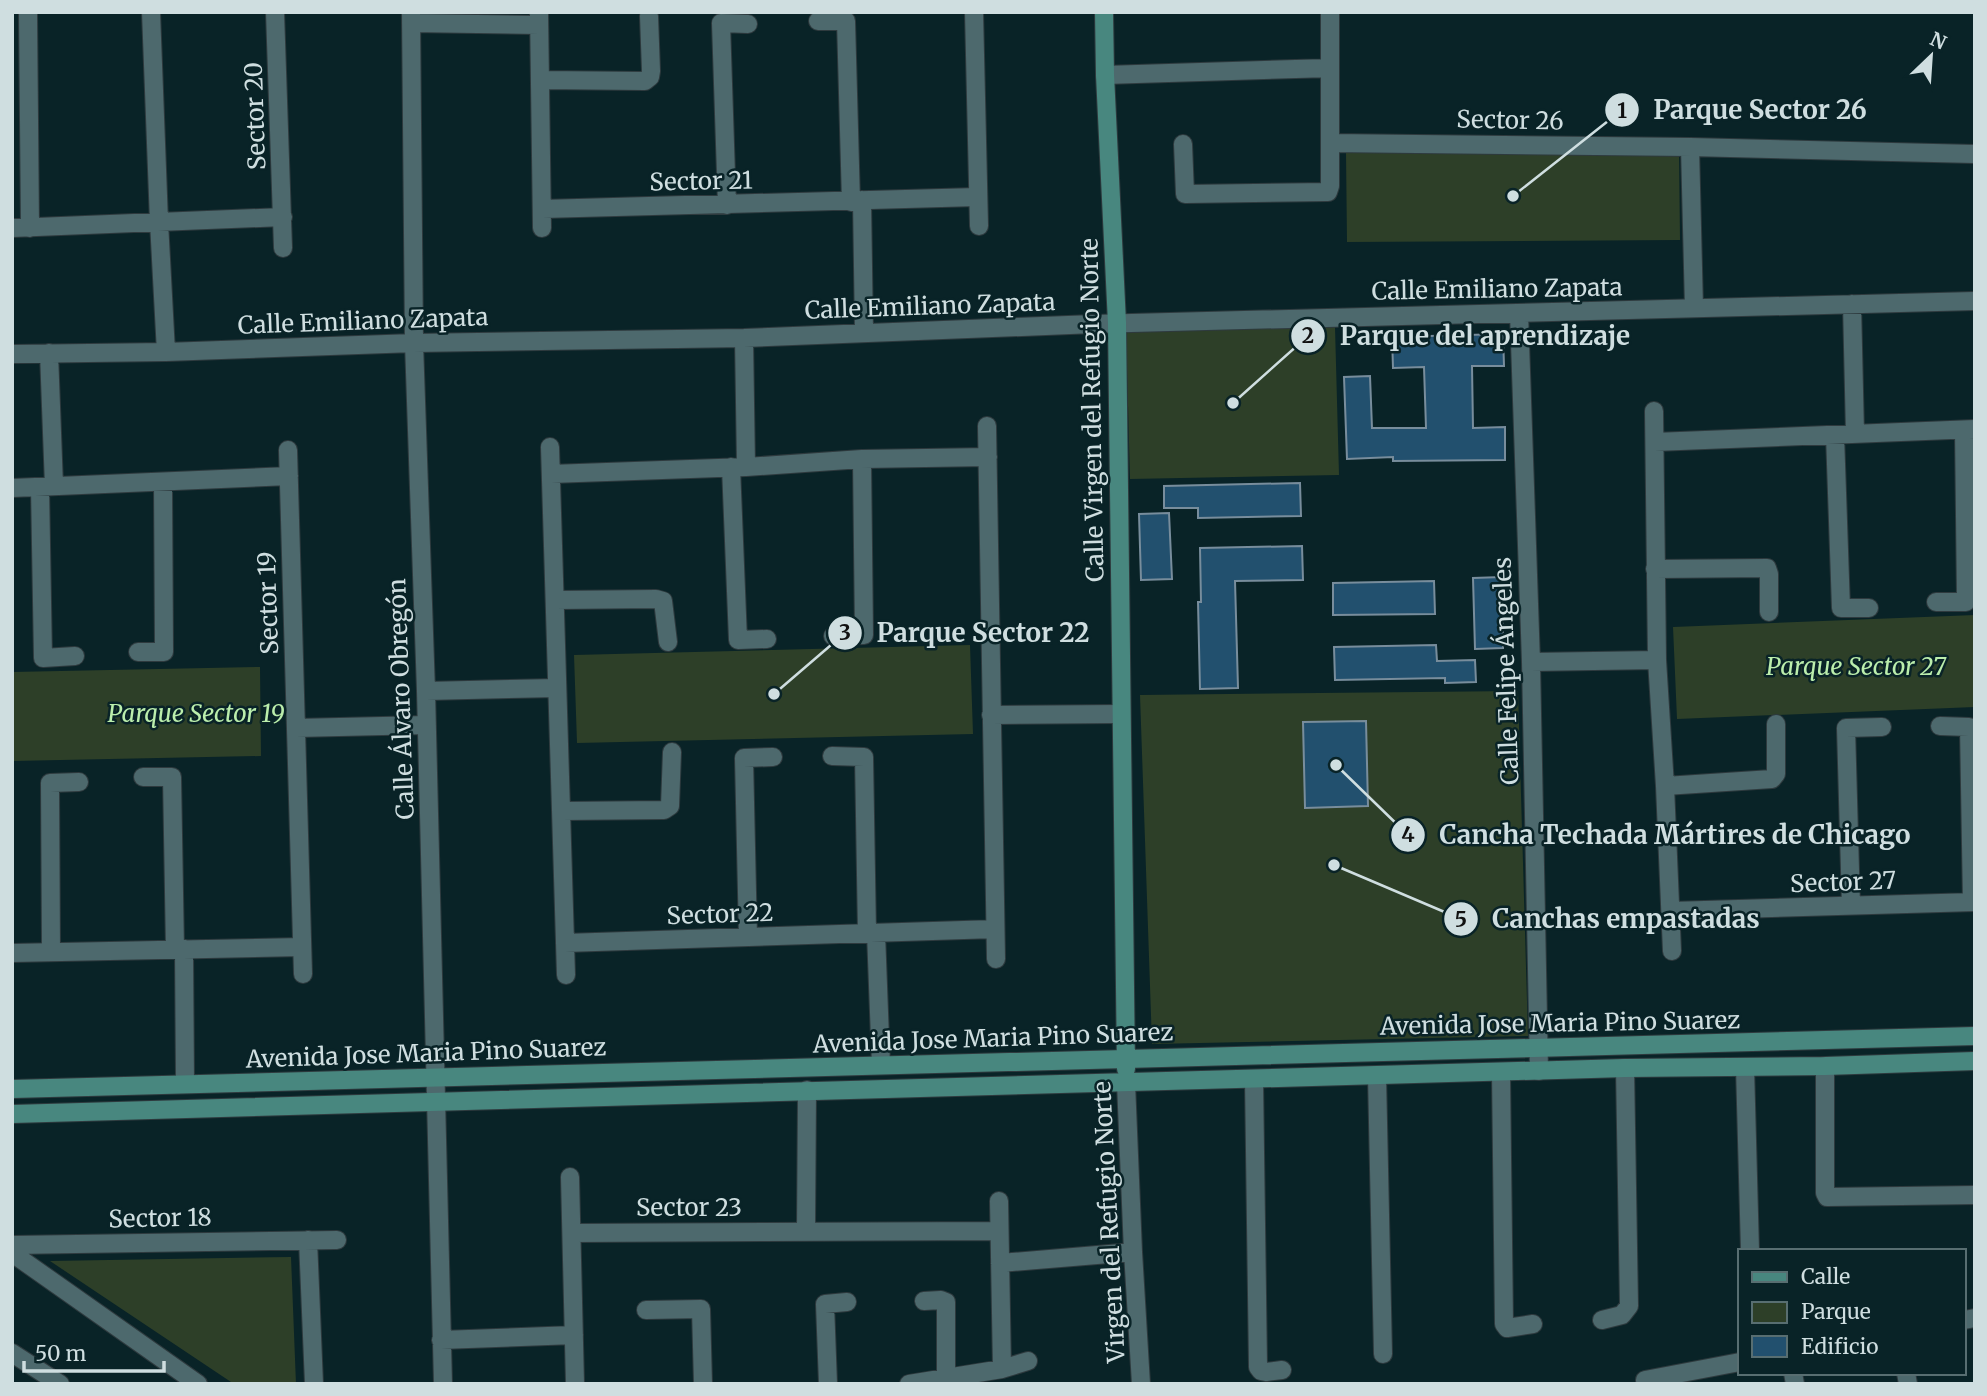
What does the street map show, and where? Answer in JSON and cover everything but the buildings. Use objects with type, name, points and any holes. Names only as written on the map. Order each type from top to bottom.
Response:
[{"type":"street","points":[[28,12],[21,228],[283,217]]},
{"type":"street","points":[[151,12],[166,352]]},
{"type":"street","name":"Sector 20","points":[[275,12],[284,248]]},
{"type":"street","points":[[974,12],[979,226]]},
{"type":"street","name":"Calle Virgen del Refugio Norte","points":[[1104,12],[1117,323],[1126,1058]]},
{"type":"street","points":[[1183,144],[1185,194],[1328,192],[1330,12]]},
{"type":"street","points":[[540,80],[645,81],[650,77],[651,71],[649,16]]},
{"type":"street","points":[[411,18],[539,18],[542,228]]},
{"type":"street","name":"Calle Álvaro Obregón","points":[[411,18],[414,343],[426,691],[443,1384]]},
{"type":"street","points":[[818,21],[846,21],[864,333]]},
{"type":"street","points":[[727,205],[721,23],[748,24]]},
{"type":"street","points":[[1105,75],[1330,68]]},
{"type":"street","name":"Sector 26","points":[[1330,143],[1690,147],[1975,154]]},
{"type":"street","points":[[1690,147],[1695,308]]},
{"type":"street","name":"Sector 21","points":[[542,209],[977,197]]},
{"type":"street","name":"Calle Emiliano Zapata","points":[[12,354],[166,352],[414,343],[744,338],[1117,323],[1975,301]]},
{"type":"street","points":[[1852,304],[1855,434]]},
{"type":"street","name":"Calle Felipe Ángeles","points":[[1519,313],[1531,662],[1539,1071]]},
{"type":"street","points":[[744,338],[738,467],[738,640],[767,639]]},
{"type":"street","points":[[49,353],[43,658],[75,656]]},
{"type":"street","points":[[1654,411],[1657,660],[1672,951]]},
{"type":"street","points":[[987,426],[996,959]]},
{"type":"street","points":[[1655,442],[1969,429],[1966,602],[1936,602]]},
{"type":"street","points":[[1835,435],[1841,608],[1869,608]]},
{"type":"street","points":[[550,447],[566,975]]},
{"type":"street","name":"Sector 19","points":[[288,450],[303,974]]},
{"type":"street","points":[[551,474],[862,459],[988,457]]},
{"type":"street","points":[[833,636],[864,635],[862,459]]},
{"type":"street","points":[[12,488],[289,476]]},
{"type":"street","points":[[138,652],[164,652],[163,482]]},
{"type":"street","points":[[1655,569],[1767,568],[1769,612]]},
{"type":"street","points":[[555,600],[663,601],[668,642]]},
{"type":"street","points":[[1531,662],[1657,660]]},
{"type":"street","points":[[426,691],[557,688]]},
{"type":"street","points":[[991,715],[1121,714]]},
{"type":"street","points":[[1665,786],[1772,779],[1776,774],[1776,724]]},
{"type":"street","points":[[296,729],[426,726]]},
{"type":"street","points":[[1940,726],[1969,727],[1973,902]]},
{"type":"street","points":[[1851,906],[1846,728],[1882,727]]},
{"type":"street","points":[[561,811],[664,810],[670,806],[673,752]]},
{"type":"street","points":[[832,756],[864,757],[881,1065]]},
{"type":"street","points":[[748,937],[744,758],[773,757]]},
{"type":"street","points":[[143,777],[172,777],[185,1084]]},
{"type":"street","points":[[51,952],[50,783],[79,782]]},
{"type":"street","name":"Sector 27","points":[[1671,911],[1973,902]]},
{"type":"street","name":"Sector 22","points":[[565,943],[995,929]]},
{"type":"street","points":[[12,953],[302,947]]},
{"type":"street","name":"Avenida Jose Maria Pino Suarez","points":[[12,1089],[1975,1036]]},
{"type":"street","name":"Virgen del Refugio Norte","points":[[1126,1058],[1141,1384]]},
{"type":"street","name":"Avenida Jose Maria Pino Suarez","points":[[12,1114],[807,1090],[1975,1061]]},
{"type":"street","points":[[1825,1066],[1827,1197],[1975,1195]]},
{"type":"street","points":[[1745,1067],[1750,1249]]},
{"type":"street","points":[[1602,1320],[1622,1315],[1629,1306],[1625,1068]]},
{"type":"street","points":[[1501,1072],[1504,1324],[1507,1328],[1533,1324]]},
{"type":"street","points":[[1377,1076],[1383,1354]]},
{"type":"street","points":[[1254,1079],[1258,1367],[1266,1372],[1282,1370]]},
{"type":"street","points":[[806,1231],[807,1090]]},
{"type":"street","points":[[570,1177],[575,1384]]},
{"type":"street","points":[[999,1201],[1002,1369]]},
{"type":"street","name":"Sector 23","points":[[572,1233],[999,1231]]},
{"type":"street","points":[[308,1240],[314,1384]]},
{"type":"street","name":"Sector 18","points":[[12,1245],[337,1240]]},
{"type":"street","points":[[12,1252],[198,1384]]},
{"type":"street","points":[[1000,1263],[1133,1252]]},
{"type":"street","points":[[924,1301],[946,1302],[946,1378]]},
{"type":"street","points":[[828,1384],[824,1304],[847,1303]]},
{"type":"street","points":[[646,1310],[702,1309],[703,1384]]},
{"type":"street","points":[[441,1340],[574,1335]]},
{"type":"street","points":[[12,1353],[60,1384]]},
{"type":"street","points":[[909,1384],[1002,1369],[1028,1361]]},
{"type":"street","points":[[1645,1380],[1688,1378],[1738,1363]]},
{"type":"green space","points":[[1679,151],[1680,240],[1347,242],[1346,153]]},
{"type":"green space","points":[[1335,327],[1339,475],[1130,479],[1126,331]]},
{"type":"green space","name":"Parque Sector 27","points":[[1975,615],[1975,707],[1677,719],[1673,627]]},
{"type":"green space","points":[[970,645],[973,734],[577,743],[574,655]]},
{"type":"green space","name":"Parque Sector 19","points":[[260,667],[261,756],[12,761],[12,672]]},
{"type":"green space","points":[[1518,691],[1528,1036],[1152,1044],[1140,695]]},
{"type":"green space","points":[[291,1257],[296,1384],[234,1384],[50,1261]]},
{"type":"place","name":"Parque Sector 26","points":[[1513,196]]},
{"type":"place","name":"Parque del aprendizaje","points":[[1233,403]]},
{"type":"place","name":"Parque Sector 22","points":[[774,694]]},
{"type":"place","name":"Cancha Techada Mártires de Chicago","points":[[1336,765]]},
{"type":"place","name":"Canchas empastadas","points":[[1334,865]]}]
